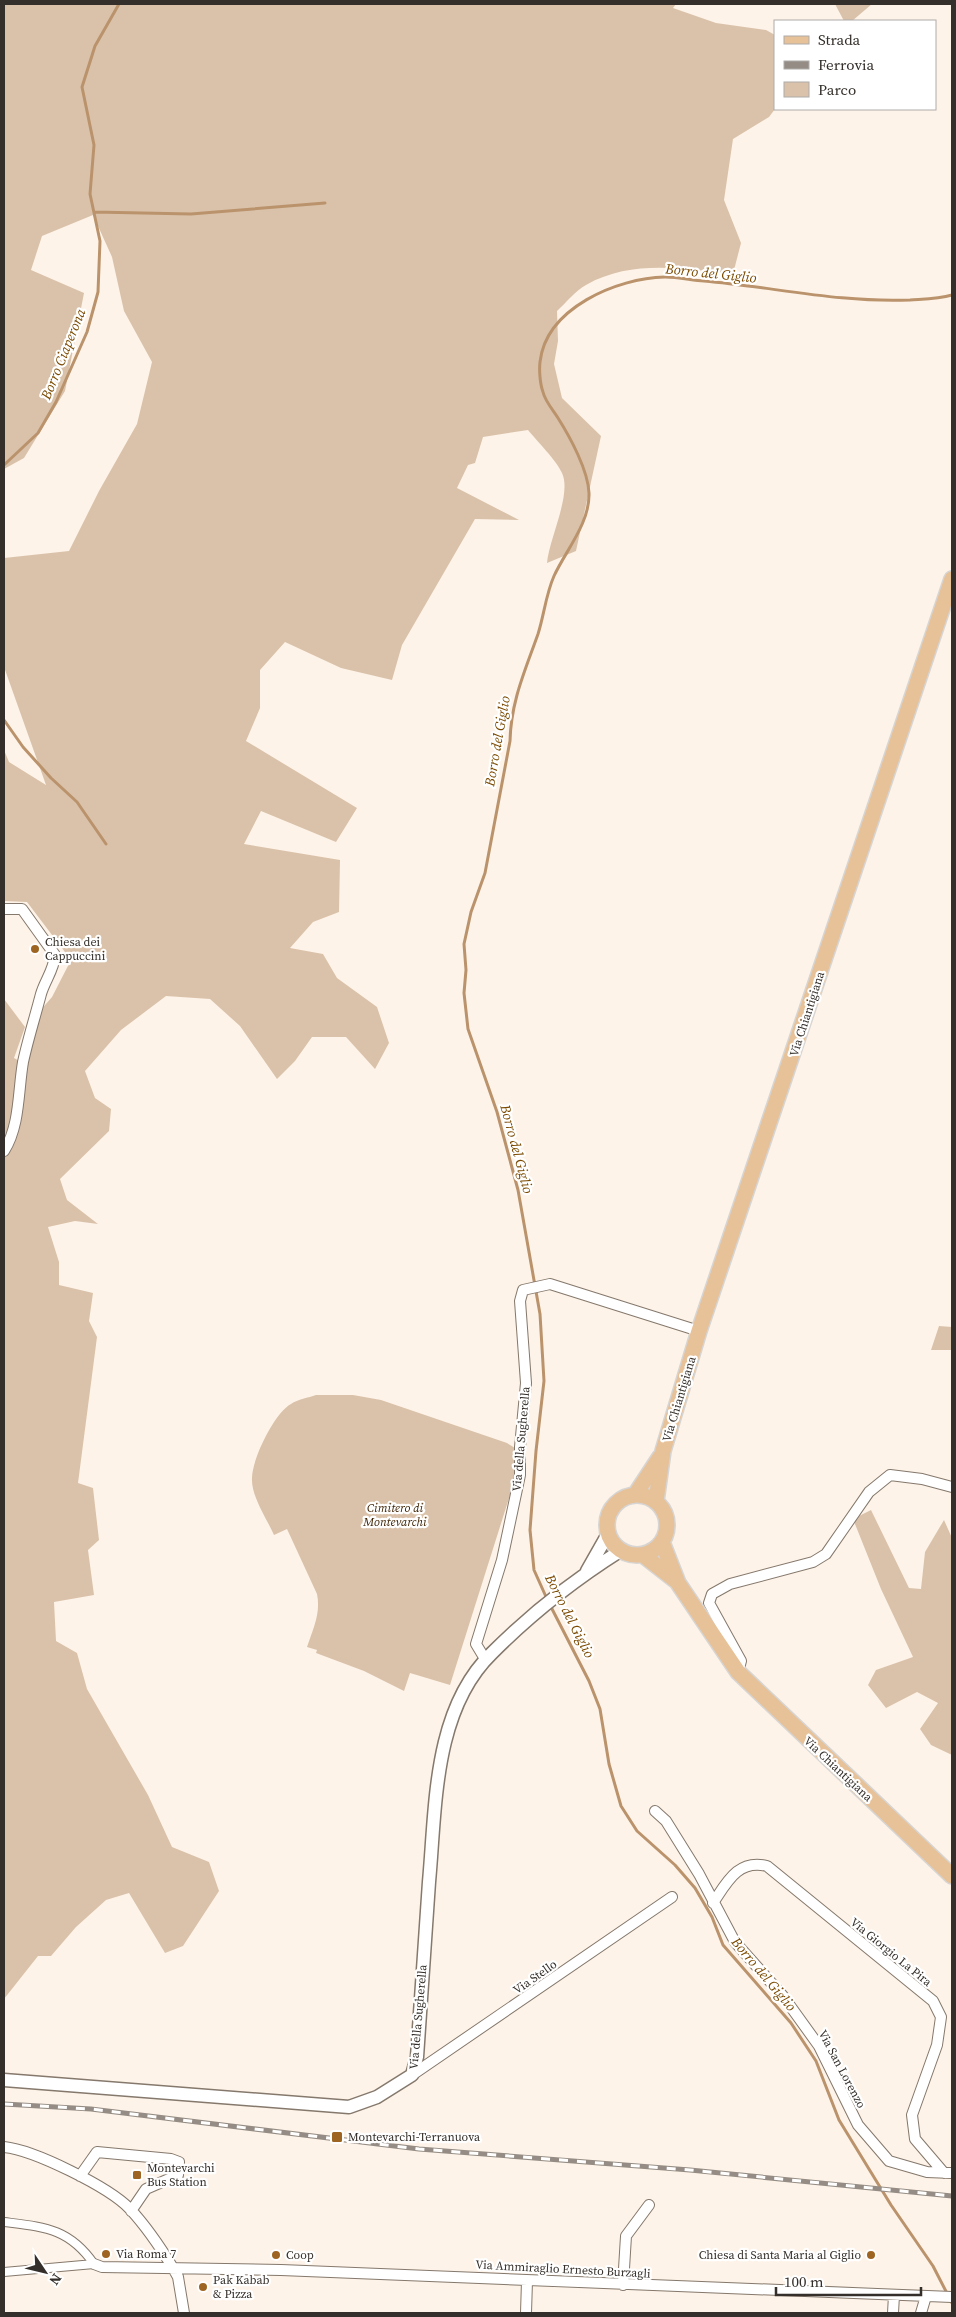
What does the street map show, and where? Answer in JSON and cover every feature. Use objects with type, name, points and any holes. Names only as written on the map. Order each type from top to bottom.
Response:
[{"type":"main road","name":"Via Chiantigiana","points":[[656,1501],[663,1451],[699,1331],[952,578]]},
{"type":"main road","name":"Via Chiantigiana","points":[[608,1534],[608,1516],[612,1508],[618,1501],[635,1495],[663,1451]]},
{"type":"main road","points":[[635,1495],[643,1495],[656,1501],[666,1516],[667,1525],[662,1542],[657,1548],[643,1555]]},
{"type":"main road","points":[[608,1534],[610,1540],[620,1551]]},
{"type":"main road","name":"Via Chiantigiana","points":[[662,1542],[678,1583]]},
{"type":"main road","name":"Via Chiantigiana","points":[[620,1551],[635,1556],[643,1555],[663,1568],[678,1583],[738,1672],[952,1876]]},
{"type":"street","points":[[4,909],[22,909],[55,955],[54,965],[42,989],[24,1061],[14,1127],[4,1152]]},
{"type":"street","name":"Via della Sugherella","points":[[485,1659],[476,1644],[502,1560],[520,1475],[520,1448],[526,1383],[520,1301],[523,1290],[550,1284],[699,1331]]},
{"type":"street","points":[[738,1672],[741,1662],[709,1603],[712,1594],[730,1584],[814,1562],[826,1554],[870,1492],[890,1475],[922,1478],[952,1487]]},
{"type":"street","points":[[585,1573],[608,1534]]},
{"type":"street","points":[[585,1573],[620,1551]]},
{"type":"street","name":"Via della Sugherella","points":[[4,2080],[349,2106],[377,2096],[412,2076],[416,2057],[438,1782],[447,1734],[461,1695],[485,1659],[536,1613],[585,1573]]},
{"type":"street","name":"Via San Lorenzo","points":[[655,1811],[666,1821],[699,1874],[735,1942],[783,1996],[819,2046],[858,2125],[889,2161],[927,2172],[948,2173]]},
{"type":"street","name":"Via Giorgio La Pira","points":[[713,1903],[734,1872],[756,1863],[766,1866],[933,2001],[941,2017],[937,2045],[912,2115],[915,2140],[948,2173]]},
{"type":"street","name":"Via Stello","points":[[412,2076],[672,1897]]},
{"type":"street","points":[[4,2147],[19,2149],[80,2176],[132,2211],[178,2277],[184,2313]]},
{"type":"street","points":[[80,2176],[97,2152],[171,2159],[179,2162],[178,2175],[146,2189],[132,2211]]},
{"type":"street","points":[[623,2285],[626,2236],[650,2205]]},
{"type":"street","points":[[4,2222],[32,2224],[56,2230],[79,2246],[94,2264]]},
{"type":"street","points":[[4,2272],[94,2264]]},
{"type":"street","name":"Via Ammiraglio Ernesto Burzagli","points":[[94,2264],[102,2267],[281,2270],[952,2297]]},
{"type":"street","points":[[526,2313],[527,2281]]},
{"type":"street","points":[[893,2313],[894,2294]]},
{"type":"street","points":[[921,2313],[929,2296]]},
{"type":"green space","points":[[4,4],[676,4],[673,8],[716,23],[766,30],[774,34],[774,110],[769,117],[733,139],[724,200],[741,243],[733,274],[677,268],[640,269],[621,272],[586,285],[557,311],[558,341],[554,364],[562,398],[601,436],[576,551],[547,563],[564,493],[562,473],[551,457],[528,430],[483,437],[475,463],[468,465],[457,488],[519,520],[475,519],[402,645],[392,680],[341,668],[285,642],[260,670],[260,708],[246,741],[357,808],[336,842],[261,811],[244,844],[340,860],[339,912],[313,922],[290,948],[323,954],[337,978],[377,1007],[389,1043],[375,1069],[346,1037],[312,1037],[295,1061],[277,1079],[240,1026],[210,999],[166,996],[121,1030],[85,1071],[95,1098],[111,1109],[109,1131],[60,1179],[67,1200],[98,1224],[75,1221],[48,1227],[59,1262],[59,1285],[93,1293],[89,1321],[97,1337],[78,1483],[93,1488],[99,1540],[88,1550],[94,1595],[54,1602],[56,1641],[77,1653],[87,1689],[148,1795],[172,1847],[209,1862],[219,1891],[183,1946],[165,1953],[129,1893],[106,1900],[76,1927],[51,1956],[38,1956],[4,1999],[4,999],[25,1027],[14,1058],[27,1065],[39,1012],[52,997],[71,960],[27,902],[4,901],[4,750],[9,762],[46,785],[4,667],[4,558],[69,551],[99,491],[137,424],[152,362],[124,311],[112,257],[93,215],[42,236],[31,270],[84,293],[65,391],[24,458],[4,469]]},
{"type":"green space","points":[[835,4],[872,4],[853,20],[843,20]]},
{"type":"green space","points":[[939,1326],[952,1327],[952,1350],[931,1350]]},
{"type":"green space","name":"Cimitero di Montevarchi","points":[[316,1395],[353,1395],[381,1400],[507,1443],[515,1448],[516,1476],[450,1685],[410,1673],[404,1691],[364,1671],[316,1653],[317,1650],[307,1647],[317,1614],[317,1594],[287,1529],[274,1535],[257,1500],[252,1485],[252,1478],[260,1448],[278,1416],[294,1402]]},
{"type":"green space","points":[[871,1510],[909,1588],[921,1589],[925,1552],[944,1520],[952,1538],[952,1755],[931,1745],[920,1729],[938,1703],[917,1692],[886,1708],[868,1685],[876,1670],[913,1657],[881,1589],[853,1519]]},
{"type":"waterway","name":"Borro Ciaperona","points":[[4,465],[38,433],[56,402],[87,332],[98,292],[100,241],[90,194],[94,145],[82,87],[95,46],[119,4]]},
{"type":"waterway","points":[[94,212],[191,214],[325,203]]},
{"type":"waterway","name":"Borro del Giglio","points":[[547,1599],[534,1570],[530,1530],[544,1381],[540,1314],[518,1190],[497,1112],[468,1029],[464,993],[466,970],[464,944],[471,912],[485,873],[516,699],[538,634],[551,583],[582,526],[588,504],[588,484],[582,464],[568,434],[545,399],[542,389],[540,362],[545,343],[555,326],[587,300],[606,290],[646,279],[675,277],[858,299],[910,300],[952,295]]},
{"type":"waterway","points":[[4,720],[23,747],[51,778],[77,802],[106,844]]},
{"type":"waterway","name":"Borro del Giglio","points":[[550,1605],[589,1681],[600,1709],[609,1764],[621,1806],[637,1831],[675,1865],[695,1888],[712,1917],[723,1945],[791,2023],[816,2061],[839,2120],[891,2205],[933,2266],[952,2303]]},
{"type":"railway","points":[[4,2104],[91,2109],[419,2149],[690,2170],[952,2196]]},
{"type":"place","name":"Chiesa dei Cappuccini","points":[[35,949]]},
{"type":"place","name":"Montevarchi-Terranuova","points":[[337,2137]]},
{"type":"place","name":"Montevarchi Bus Station","points":[[137,2175]]},
{"type":"place","name":"Via Roma 7","points":[[106,2254]]},
{"type":"place","name":"Coop","points":[[276,2255]]},
{"type":"place","name":"Chiesa di Santa Maria al Giglio","points":[[871,2255]]},
{"type":"place","name":"Pak Kabab & Pizza","points":[[203,2287]]}]
